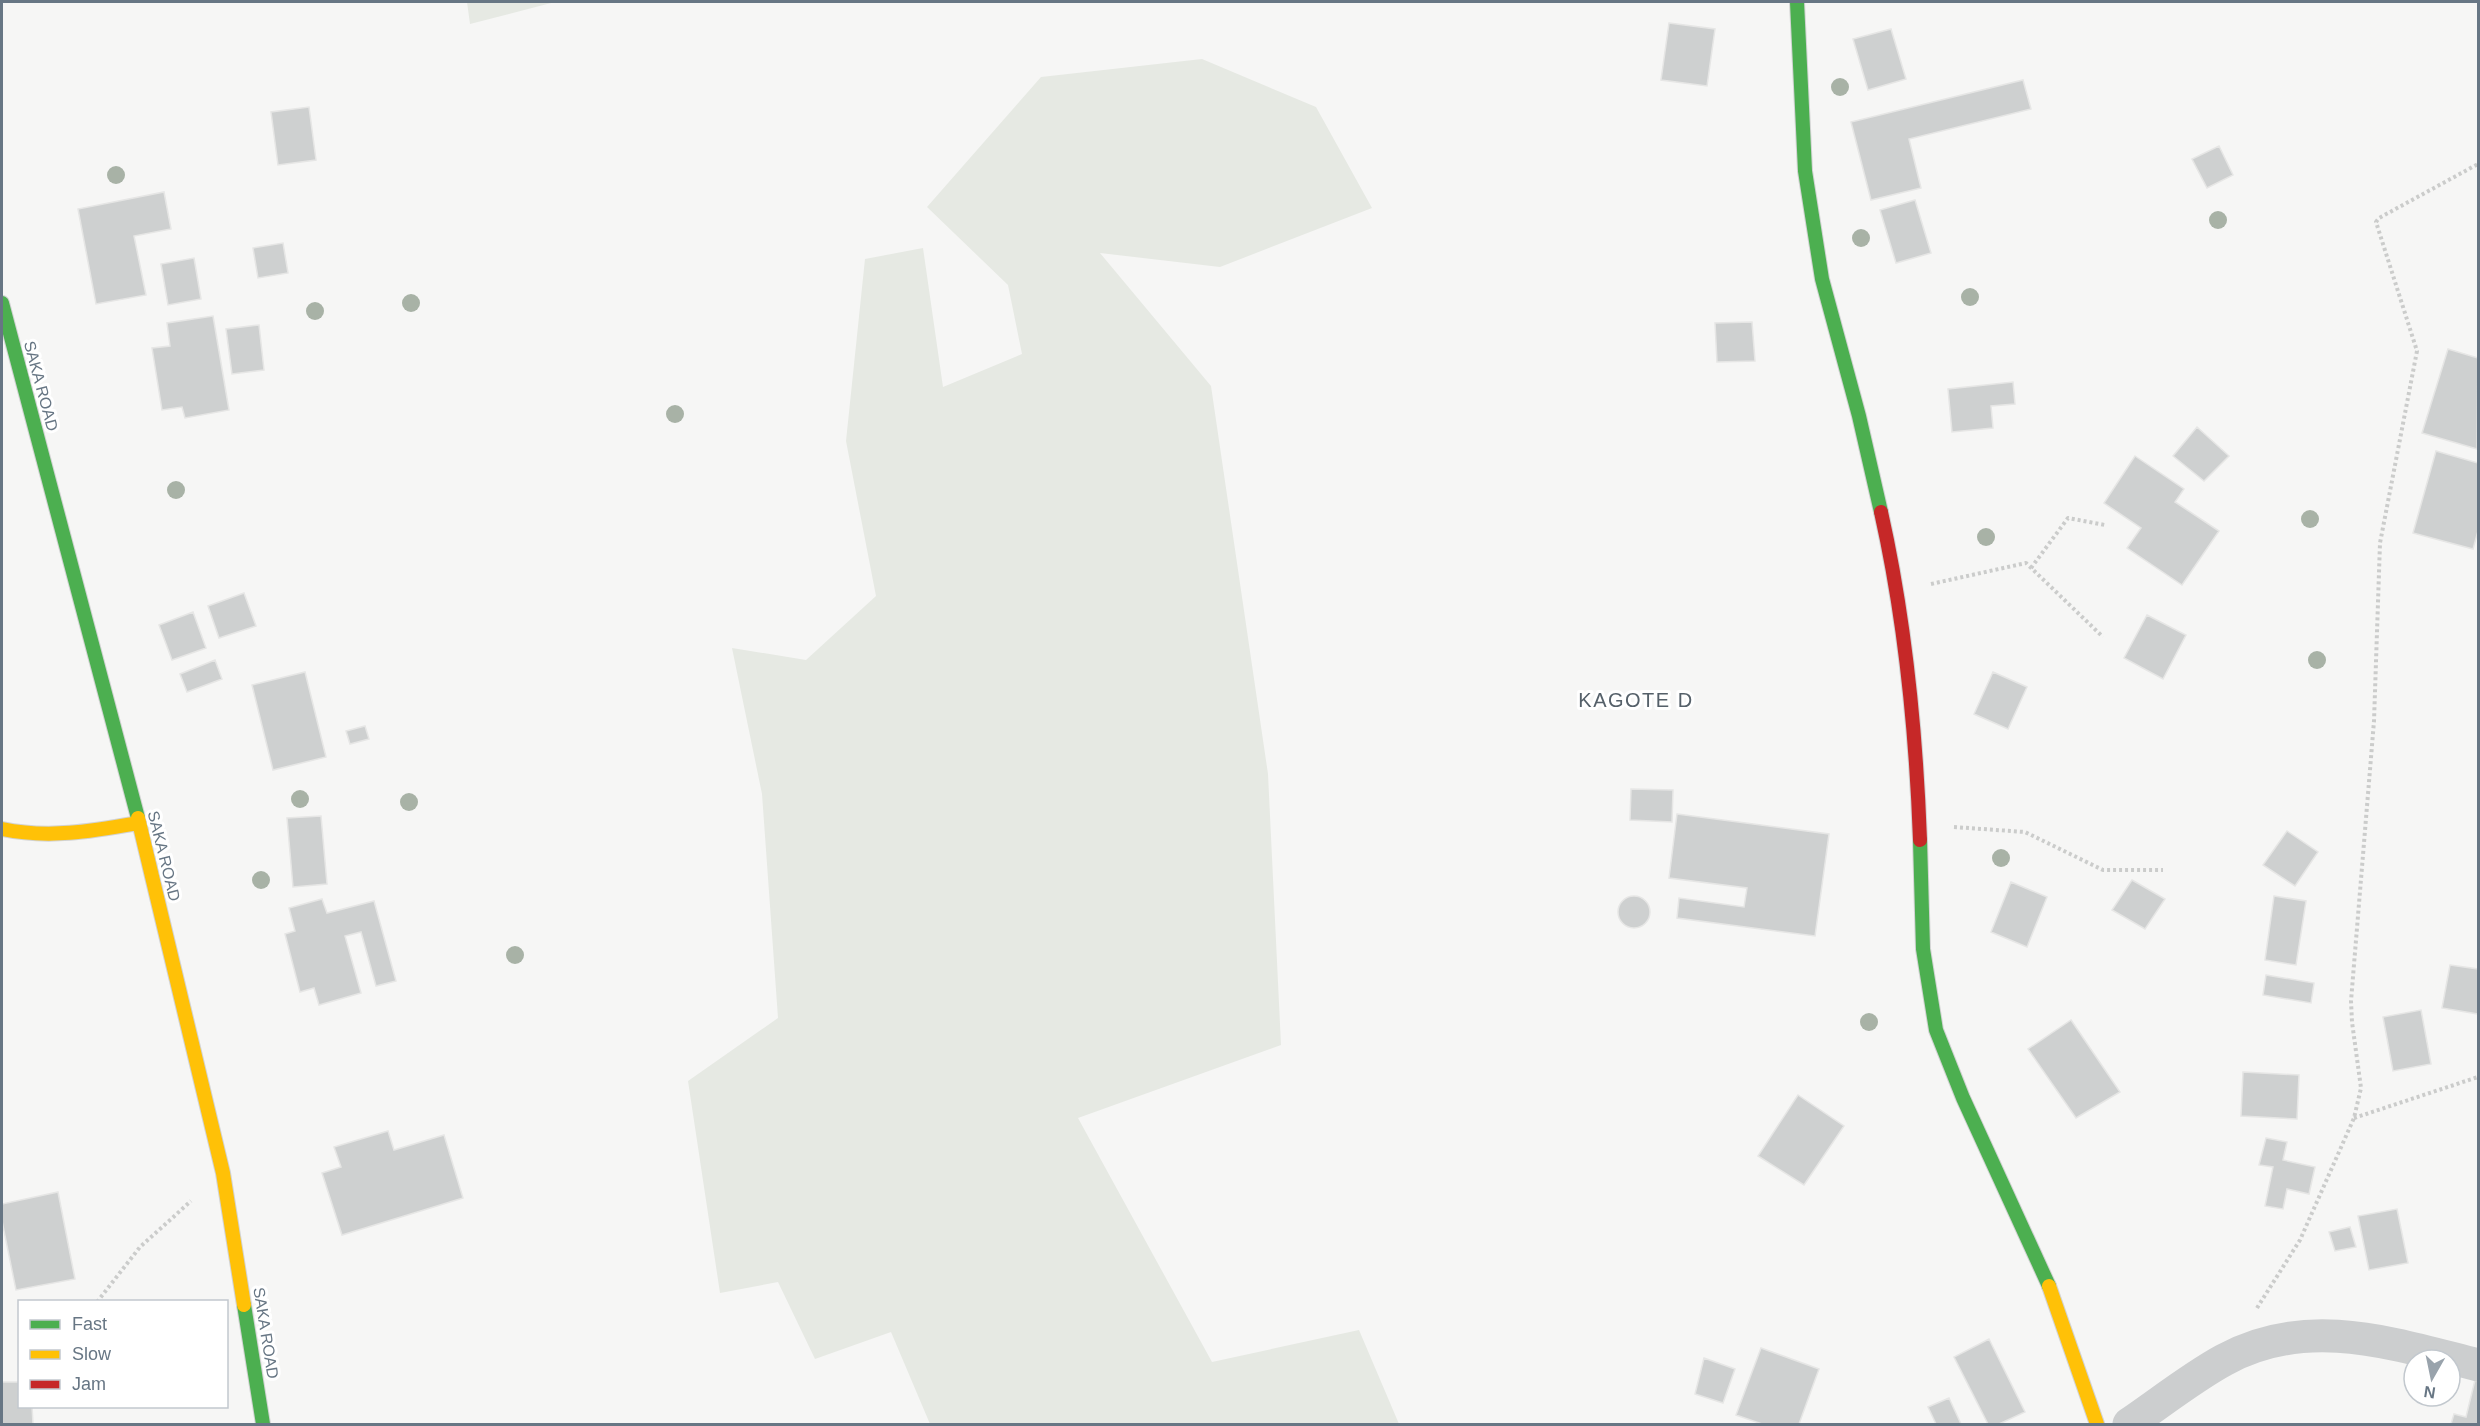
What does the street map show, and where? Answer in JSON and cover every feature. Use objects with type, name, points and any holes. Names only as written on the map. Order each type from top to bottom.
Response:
[{"type":"street","points":[[1797,2],[1805,171],[1822,279],[1859,416],[1890,554],[1912,706],[1923,949],[1936,1030],[1963,1098],[2053,1296],[2097,1425]]},
{"type":"street","name":"SAKA ROAD","points":[[2,303],[139,823],[223,1173],[263,1425]]},
{"type":"street","points":[[2,829],[39,836],[74,834],[139,823]]},
{"type":"street","points":[[2129,1425],[2225,1359],[2268,1342],[2317,1334],[2362,1338],[2478,1365]]},
{"type":"path","points":[[2256,1309],[2300,1240],[2354,1118],[2361,1088],[2351,1001],[2374,721],[2380,543],[2417,351],[2416,342],[2376,226],[2379,218],[2478,164]]},
{"type":"path","points":[[2031,568],[2068,518],[2105,525]]},
{"type":"path","points":[[1896,591],[2026,563],[2103,637]]},
{"type":"path","points":[[1919,824],[2025,832],[2103,870],[2163,870]]},
{"type":"path","points":[[2354,1118],[2478,1077]]},
{"type":"path","points":[[99,1300],[140,1246],[223,1173]]},
{"type":"shaded area","points":[[467,2],[555,2],[470,24]]},
{"type":"shaded area","points":[[1202,59],[1316,107],[1372,208],[1220,267],[1100,253],[1211,386],[1268,774],[1281,1045],[1078,1118],[1212,1362],[1359,1330],[1399,1424],[930,1424],[891,1332],[815,1359],[778,1282],[720,1293],[688,1081],[778,1018],[762,794],[732,648],[806,660],[876,596],[846,441],[865,259],[923,248],[943,387],[1022,354],[1008,285],[927,207],[1041,77]]},
{"type":"building","points":[[1669,23],[1715,29],[1707,86],[1661,80]]},
{"type":"building","points":[[1891,29],[1906,79],[1868,90],[1853,39]]},
{"type":"building","points":[[2023,80],[2031,109],[1909,139],[1921,188],[1871,200],[1851,122]]},
{"type":"building","points":[[309,107],[316,160],[278,165],[271,112]]},
{"type":"building","points":[[2219,146],[2233,175],[2207,188],[2192,159]]},
{"type":"building","points":[[164,192],[171,229],[134,236],[146,295],[96,304],[78,209]]},
{"type":"building","points":[[1915,200],[1931,253],[1896,263],[1880,210]]},
{"type":"building","points":[[283,243],[288,273],[258,278],[253,248]]},
{"type":"building","points":[[194,258],[201,299],[168,305],[161,264]]},
{"type":"building","points":[[213,316],[229,410],[185,418],[182,407],[162,410],[152,348],[170,346],[167,323]]},
{"type":"building","points":[[1752,322],[1755,361],[1717,362],[1715,323]]},
{"type":"building","points":[[259,325],[264,370],[232,374],[226,329]]},
{"type":"building","points":[[2448,349],[2478,358],[2477,449],[2422,433]]},
{"type":"building","points":[[2013,382],[2015,404],[1991,406],[1993,428],[1952,432],[1948,389]]},
{"type":"building","points":[[2197,427],[2229,456],[2204,481],[2173,456]]},
{"type":"building","points":[[2436,451],[2478,463],[2478,531],[2473,549],[2413,533]]},
{"type":"building","points":[[2135,456],[2184,489],[2175,502],[2219,531],[2182,585],[2127,548],[2141,528],[2104,503]]},
{"type":"building","points":[[244,593],[256,626],[219,638],[208,606]]},
{"type":"building","points":[[193,612],[206,648],[172,660],[159,625]]},
{"type":"building","points":[[2147,615],[2186,635],[2163,679],[2124,658]]},
{"type":"building","points":[[215,660],[222,679],[187,692],[180,674]]},
{"type":"building","points":[[305,672],[326,757],[273,770],[252,685]]},
{"type":"building","points":[[1993,672],[2027,687],[2008,729],[1974,714]]},
{"type":"building","points":[[365,726],[369,739],[350,744],[346,731]]},
{"type":"building","points":[[1631,789],[1673,790],[1672,822],[1630,820]]},
{"type":"building","points":[[1677,814],[1829,834],[1815,936],[1677,918],[1679,898],[1744,907],[1747,888],[1669,878]]},
{"type":"building","points":[[321,816],[327,884],[293,887],[287,818]]},
{"type":"building","points":[[2287,831],[2318,852],[2295,886],[2263,865]]},
{"type":"building","points":[[2132,880],[2165,899],[2145,929],[2112,910]]},
{"type":"building","points":[[2011,882],[2047,897],[2027,947],[1991,932]]},
{"type":"building","points":[[1634,896],[1645,901],[1650,912],[1645,923],[1634,928],[1623,923],[1618,912],[1623,901]]},
{"type":"building","points":[[2274,896],[2306,901],[2296,965],[2265,960]]},
{"type":"building","points":[[322,899],[327,913],[374,901],[396,981],[376,986],[361,932],[345,936],[361,993],[319,1005],[314,988],[300,992],[285,934],[295,931],[289,908]]},
{"type":"building","points":[[2450,965],[2478,969],[2478,1014],[2442,1008]]},
{"type":"building","points":[[2266,975],[2314,983],[2311,1003],[2263,995]]},
{"type":"building","points":[[2421,1010],[2431,1064],[2393,1071],[2383,1017]]},
{"type":"building","points":[[2071,1020],[2120,1092],[2076,1118],[2028,1049]]},
{"type":"building","points":[[2243,1072],[2299,1075],[2297,1119],[2241,1116]]},
{"type":"building","points":[[1798,1095],[1844,1126],[1804,1185],[1758,1156]]},
{"type":"building","points":[[388,1131],[394,1150],[444,1135],[463,1198],[342,1235],[322,1173],[341,1167],[334,1147]]},
{"type":"building","points":[[2266,1138],[2287,1142],[2283,1160],[2315,1167],[2309,1194],[2287,1189],[2283,1209],[2265,1206],[2273,1167],[2259,1165]]},
{"type":"building","points":[[58,1192],[75,1279],[16,1290],[2,1221],[2,1204]]},
{"type":"building","points":[[2397,1209],[2408,1263],[2369,1270],[2358,1216]]},
{"type":"building","points":[[2350,1227],[2356,1247],[2335,1251],[2329,1232]]},
{"type":"building","points":[[1989,1339],[2025,1412],[1999,1424],[1988,1424],[1954,1357]]},
{"type":"building","points":[[1761,1348],[1819,1369],[1799,1424],[1762,1424],[1736,1415]]},
{"type":"building","points":[[1704,1358],[1735,1369],[1723,1403],[1695,1394]]},
{"type":"building","points":[[2475,1380],[2478,1381],[2478,1424],[2451,1424],[2454,1414],[2466,1417]]},
{"type":"building","points":[[2,1382],[18,1382],[18,1408],[32,1408],[33,1424],[2,1424]]},
{"type":"building","points":[[1949,1398],[1961,1424],[1936,1424],[1928,1407]]},
{"type":"traffic: fast","points":[[1797,2],[1805,171],[1822,279],[1859,416],[1881,512]]},
{"type":"traffic: fast","points":[[2,303],[138,818]]},
{"type":"traffic: fast","points":[[1920,840],[1923,949],[1936,1030],[1963,1098],[2049,1286]]},
{"type":"traffic: fast","points":[[244,1305],[263,1424]]},
{"type":"traffic: slow","points":[[138,818],[223,1173],[244,1305]]},
{"type":"traffic: slow","points":[[2,829],[54,834],[139,823]]},
{"type":"traffic: slow","points":[[2049,1286],[2097,1424]]},
{"type":"traffic: jam","points":[[1881,512],[1897,593],[1908,675],[1916,757],[1920,840]]},
{"type":"district","name":"KAGOTE D","points":[[1636,700]]}]
